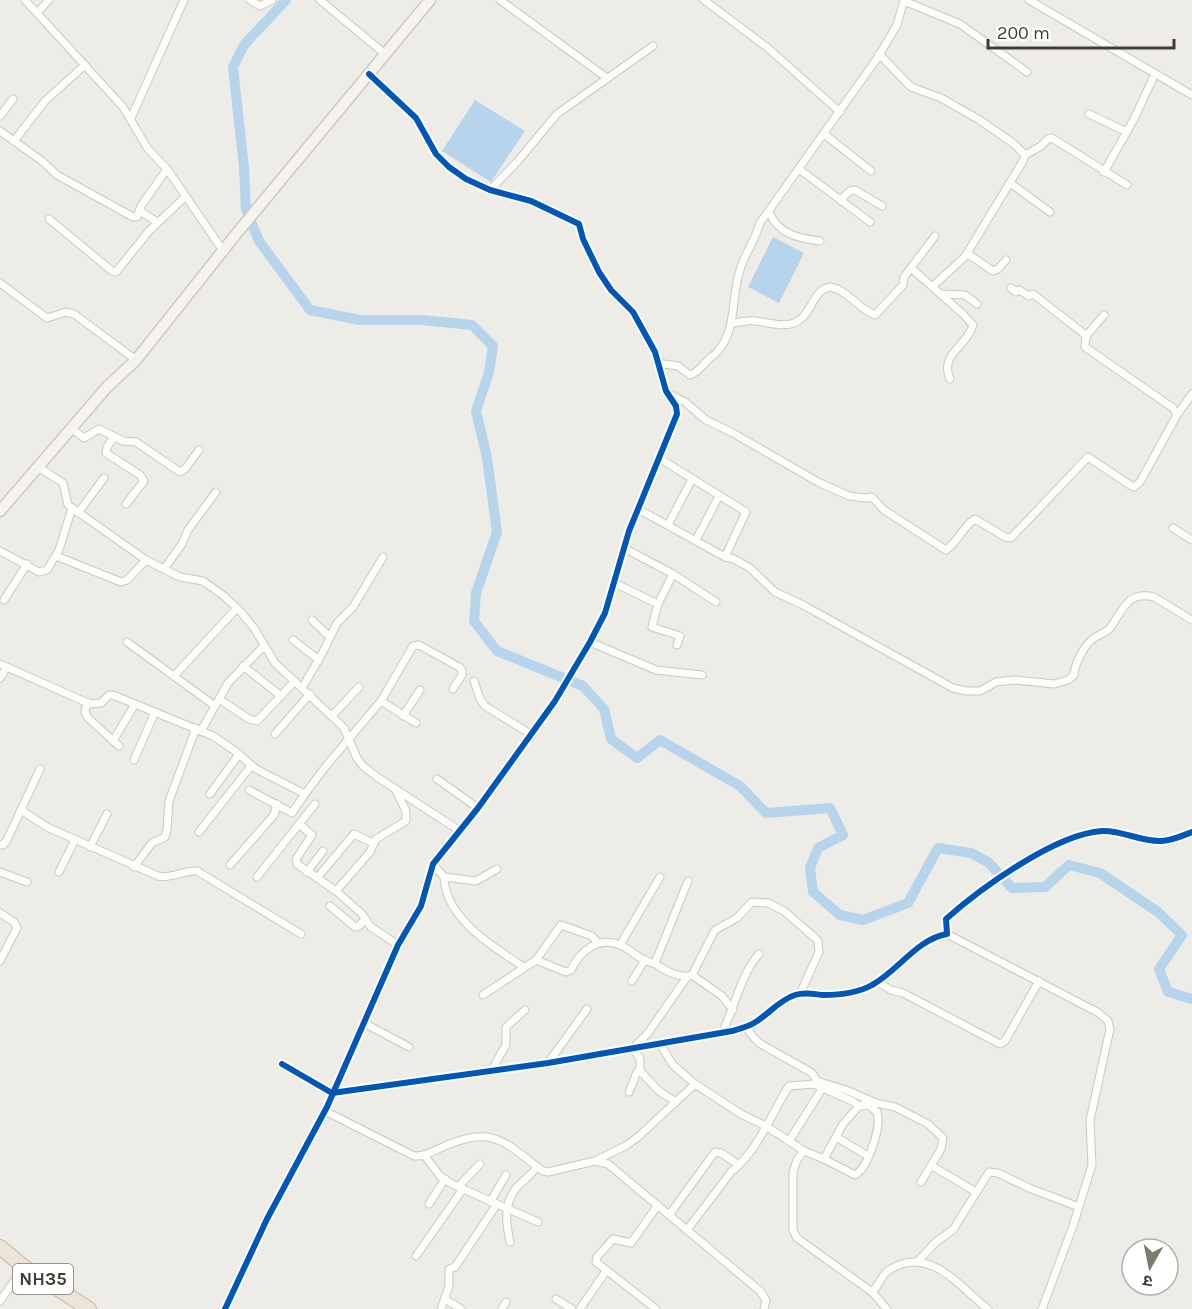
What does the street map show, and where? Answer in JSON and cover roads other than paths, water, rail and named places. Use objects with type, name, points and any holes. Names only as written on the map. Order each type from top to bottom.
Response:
[{"type":"highway","name":"NH35","points":[[0,1247],[24,1266],[89,1309]]},
{"type":"street","points":[[25,0],[131,118],[148,149],[167,170],[224,252]]},
{"type":"street","points":[[37,13],[50,0]]},
{"type":"street","points":[[131,118],[184,0]]},
{"type":"street","points":[[250,0],[260,6],[272,0]]},
{"type":"street","points":[[320,0],[385,54]]},
{"type":"street","points":[[0,511],[106,387],[136,360],[237,233],[430,0]]},
{"type":"street","points":[[500,0],[607,78]]},
{"type":"street","points":[[704,0],[769,49],[840,112]]},
{"type":"street","points":[[657,363],[678,366],[690,375],[699,371],[718,351],[729,334],[740,269],[756,239],[760,223],[879,54],[897,25],[904,0],[960,24],[1027,72]]},
{"type":"street","points":[[1029,0],[1040,3],[1192,95]]},
{"type":"street","points":[[490,190],[517,162],[552,119],[654,46]]},
{"type":"street","points":[[879,54],[911,87],[941,98],[978,119],[1013,143],[1025,155]]},
{"type":"street","points":[[14,141],[41,106],[85,65]]},
{"type":"street","points":[[225,1309],[267,1220],[325,1111],[398,945],[421,906],[433,864],[532,735],[555,701],[605,613],[638,509],[677,414],[676,406],[666,392],[655,352],[633,312],[611,290],[599,272],[583,239],[579,224],[531,201],[490,190],[466,179],[449,167],[436,154],[416,118],[369,74]]},
{"type":"street","points":[[1104,172],[1127,132],[1155,74]]},
{"type":"street","points":[[0,116],[13,99]]},
{"type":"street","points":[[1089,114],[1127,132]]},
{"type":"street","points":[[0,131],[42,161],[57,175],[128,216],[137,217],[141,207],[167,170]]},
{"type":"street","points":[[824,134],[871,171]]},
{"type":"street","points":[[933,286],[966,255],[1025,155],[1041,147],[1048,139],[1052,138],[1127,185]]},
{"type":"street","points":[[799,170],[870,222]]},
{"type":"street","points":[[1010,183],[1050,212]]},
{"type":"street","points":[[840,200],[850,190],[855,190],[882,206]]},
{"type":"street","points":[[49,219],[114,272],[158,222],[184,197]]},
{"type":"street","points":[[140,211],[158,222]]},
{"type":"street","points":[[769,212],[774,223],[784,231],[808,240],[820,241]]},
{"type":"street","points":[[731,324],[745,320],[783,324],[798,321],[821,291],[830,287],[846,294],[869,313],[875,315],[903,285],[904,277],[935,236]]},
{"type":"street","points":[[966,255],[972,255],[993,271],[1006,261]]},
{"type":"street","points":[[911,268],[973,325],[968,336],[948,361],[946,370],[950,379]]},
{"type":"street","points":[[0,283],[47,318],[66,312],[74,314],[136,360]]},
{"type":"street","points":[[1011,288],[1029,296],[1033,294],[1087,336]]},
{"type":"street","points":[[941,294],[960,294],[977,304]]},
{"type":"street","points":[[1104,315],[1085,339],[1085,347],[1173,408],[1176,415]]},
{"type":"street","points":[[666,392],[685,402],[706,420],[818,482],[849,496],[872,497],[884,510],[946,550],[975,519],[1005,537],[1011,538],[1086,458],[1090,458],[1134,487],[1176,415],[1192,394]]},
{"type":"street","points":[[71,428],[84,438],[99,429],[123,441],[136,442],[180,472],[185,470],[199,450]]},
{"type":"street","points":[[114,437],[106,447],[106,453],[140,475],[144,481],[126,504]]},
{"type":"street","points":[[658,458],[746,512],[725,557]]},
{"type":"street","points":[[38,467],[63,483],[67,502],[78,513],[146,560],[180,577],[203,581],[237,608],[254,628],[275,663],[344,728],[363,766],[394,789],[460,831]]},
{"type":"street","points":[[78,513],[105,478]]},
{"type":"street","points":[[668,525],[692,479]]},
{"type":"street","points":[[164,569],[182,544],[188,530],[216,492]]},
{"type":"street","points":[[696,540],[719,496]]},
{"type":"street","points":[[0,551],[43,572],[47,570],[56,556],[72,508]]},
{"type":"street","points":[[638,509],[725,557],[750,568],[775,592],[819,614],[911,667],[953,688],[966,691],[980,691],[996,682],[1026,681],[1054,684],[1068,680],[1074,675],[1075,666],[1087,644],[1107,631],[1122,608],[1137,597],[1154,597],[1192,620]]},
{"type":"street","points":[[1173,528],[1192,540]]},
{"type":"street","points":[[624,548],[673,574],[716,602]]},
{"type":"street","points":[[56,556],[121,582],[127,580],[146,560]]},
{"type":"street","points":[[302,688],[337,623],[352,607],[383,557]]},
{"type":"street","points":[[4,600],[27,564]]},
{"type":"street","points":[[673,574],[658,604],[652,627],[680,636],[676,645]]},
{"type":"street","points":[[614,583],[658,604]]},
{"type":"street","points":[[174,676],[237,608]]},
{"type":"street","points":[[312,620],[330,637]]},
{"type":"street","points":[[293,640],[319,660]]},
{"type":"street","points":[[127,642],[174,676],[217,702],[257,721],[295,681]]},
{"type":"street","points":[[590,642],[656,670],[702,675]]},
{"type":"street","points":[[292,813],[350,737],[381,701],[411,648],[416,644],[462,670],[462,675],[453,689]]},
{"type":"street","points":[[134,867],[152,843],[165,837],[169,801],[199,730],[228,683],[264,646]]},
{"type":"street","points":[[0,678],[3,665],[87,702],[101,703],[113,694],[199,730],[239,754],[251,766],[305,794]]},
{"type":"street","points":[[243,666],[281,696]]},
{"type":"street","points":[[474,681],[485,706],[532,735]]},
{"type":"street","points":[[332,716],[359,687]]},
{"type":"street","points":[[403,716],[420,690]]},
{"type":"street","points":[[275,735],[310,694]]},
{"type":"street","points":[[381,701],[416,723]]},
{"type":"street","points":[[87,702],[85,712],[88,718],[119,746]]},
{"type":"street","points":[[112,741],[135,704]]},
{"type":"street","points":[[134,760],[155,712]]},
{"type":"street","points":[[210,794],[239,754]]},
{"type":"street","points":[[199,832],[251,766]]},
{"type":"street","points":[[0,844],[7,840],[40,769]]},
{"type":"street","points":[[437,779],[478,808]]},
{"type":"street","points":[[336,891],[370,852],[373,843],[406,821],[406,811],[394,789]]},
{"type":"street","points":[[249,790],[292,813],[312,835],[296,862],[336,891],[371,927],[398,945]]},
{"type":"street","points":[[230,865],[274,815],[277,804]]},
{"type":"street","points":[[257,877],[315,804]]},
{"type":"street","points":[[21,810],[33,819],[134,867],[163,877],[184,872],[197,872],[301,934]]},
{"type":"street","points":[[90,847],[107,814]]},
{"type":"street","points":[[947,934],[946,919],[1018,866],[1055,846],[1091,832],[1113,831],[1162,841],[1192,832]]},
{"type":"street","points":[[317,878],[354,834],[373,843]]},
{"type":"street","points":[[59,872],[75,840]]},
{"type":"street","points":[[307,872],[322,851]]},
{"type":"street","points":[[433,864],[444,877],[444,890],[450,903],[475,933],[524,968]]},
{"type":"street","points":[[444,877],[476,881],[497,869]]},
{"type":"street","points":[[0,872],[27,882]]},
{"type":"street","points":[[620,945],[660,877]]},
{"type":"street","points":[[655,963],[688,881]]},
{"type":"street","points":[[633,1048],[648,1033],[689,976],[715,930],[737,918],[752,902],[768,903],[784,911],[813,936],[819,946],[819,952],[800,994]]},
{"type":"street","points":[[330,906],[354,927],[359,926],[365,920]]},
{"type":"street","points":[[0,914],[14,922],[17,928],[0,961]]},
{"type":"street","points":[[483,995],[536,960],[561,925],[592,936],[598,943]]},
{"type":"street","points":[[282,1064],[332,1094],[548,1063],[722,1033],[747,1026],[786,999],[800,994],[843,994],[878,982],[922,945],[937,936],[947,934],[1100,1013],[1110,1025],[1105,1058],[1090,1120],[1092,1165],[1042,1309]]},
{"type":"street","points":[[536,960],[566,972],[571,970],[582,952],[598,943],[608,942],[620,945],[664,970],[689,976],[722,996],[733,1010]]},
{"type":"street","points":[[722,1033],[733,1010],[745,974],[759,954]]},
{"type":"street","points":[[632,981],[645,960]]},
{"type":"street","points":[[878,982],[1000,1044],[1005,1041],[1039,981]]},
{"type":"street","points":[[548,1063],[587,1009]]},
{"type":"street","points":[[491,1071],[506,1045],[506,1027],[525,1011]]},
{"type":"street","points":[[364,1023],[409,1047]]},
{"type":"street","points":[[747,1026],[759,1043],[812,1073],[817,1081],[839,1087],[863,1104],[900,1110],[928,1124],[938,1132],[943,1138],[941,1149],[921,1182]]},
{"type":"street","points":[[660,1044],[673,1065],[694,1084],[741,1114],[766,1126],[804,1151],[855,1175],[860,1172],[877,1135],[879,1115],[869,1105],[847,1099],[814,1084],[789,1086],[766,1126],[739,1165],[730,1172],[687,1230]]},
{"type":"street","points":[[633,1048],[640,1059],[640,1070],[659,1091],[676,1102]]},
{"type":"street","points":[[629,1092],[640,1070]]},
{"type":"street","points":[[325,1111],[414,1156],[424,1155],[462,1139],[482,1137],[509,1144],[543,1171],[555,1172],[595,1161],[627,1145],[694,1084]]},
{"type":"street","points":[[789,1141],[822,1089]]},
{"type":"street","points":[[824,1159],[843,1124],[863,1104]]},
{"type":"street","points":[[836,1137],[868,1156]]},
{"type":"street","points":[[804,1151],[797,1160],[793,1172],[795,1235],[872,1292],[887,1309]]},
{"type":"street","points":[[669,1215],[715,1152],[721,1153],[739,1165]]},
{"type":"street","points":[[424,1155],[440,1176],[460,1188],[537,1222]]},
{"type":"street","points":[[595,1161],[615,1168],[760,1291],[766,1300],[764,1309]]},
{"type":"street","points":[[416,1256],[460,1188],[480,1164]]},
{"type":"street","points":[[932,1166],[976,1192]]},
{"type":"street","points":[[510,1242],[505,1217],[507,1208],[517,1188],[537,1167]]},
{"type":"street","points":[[917,1262],[937,1241],[953,1230],[986,1175],[993,1172],[1079,1207]]},
{"type":"street","points":[[441,1309],[449,1286],[449,1269],[455,1267],[493,1203],[506,1175]]},
{"type":"street","points":[[429,1204],[445,1179]]},
{"type":"street","points":[[656,1309],[597,1264],[596,1260],[610,1241],[616,1238],[631,1243],[658,1205]]},
{"type":"street","points":[[872,1292],[884,1273],[890,1269],[917,1262],[925,1263],[961,1285],[988,1309]]},
{"type":"street","points":[[0,1301],[24,1266]]},
{"type":"street","points":[[580,1309],[606,1271]]},
{"type":"street","points":[[445,1299],[461,1309]]},
{"type":"street","points":[[556,1299],[572,1309]]},
{"type":"street","points":[[502,1309],[506,1302]]},
{"type":"water","points":[[475,100],[525,131],[491,182],[442,151]]},
{"type":"water","points":[[773,237],[804,253],[779,303],[748,287]]},
{"type":"waterway","points":[[286,0],[244,45],[233,67],[246,209],[259,241],[310,310],[360,320],[422,320],[472,325],[493,346],[489,372],[476,411],[487,458],[497,532],[476,593],[474,621],[497,651],[583,686],[604,709],[611,739],[637,758],[660,740],[740,786],[766,813],[830,808],[843,835],[818,848],[810,868],[813,892],[840,915],[863,920],[908,903],[938,848],[971,853],[988,862],[1012,888],[1045,887],[1069,865],[1100,873],[1158,912],[1182,935],[1159,969],[1168,992],[1192,999]]}]
